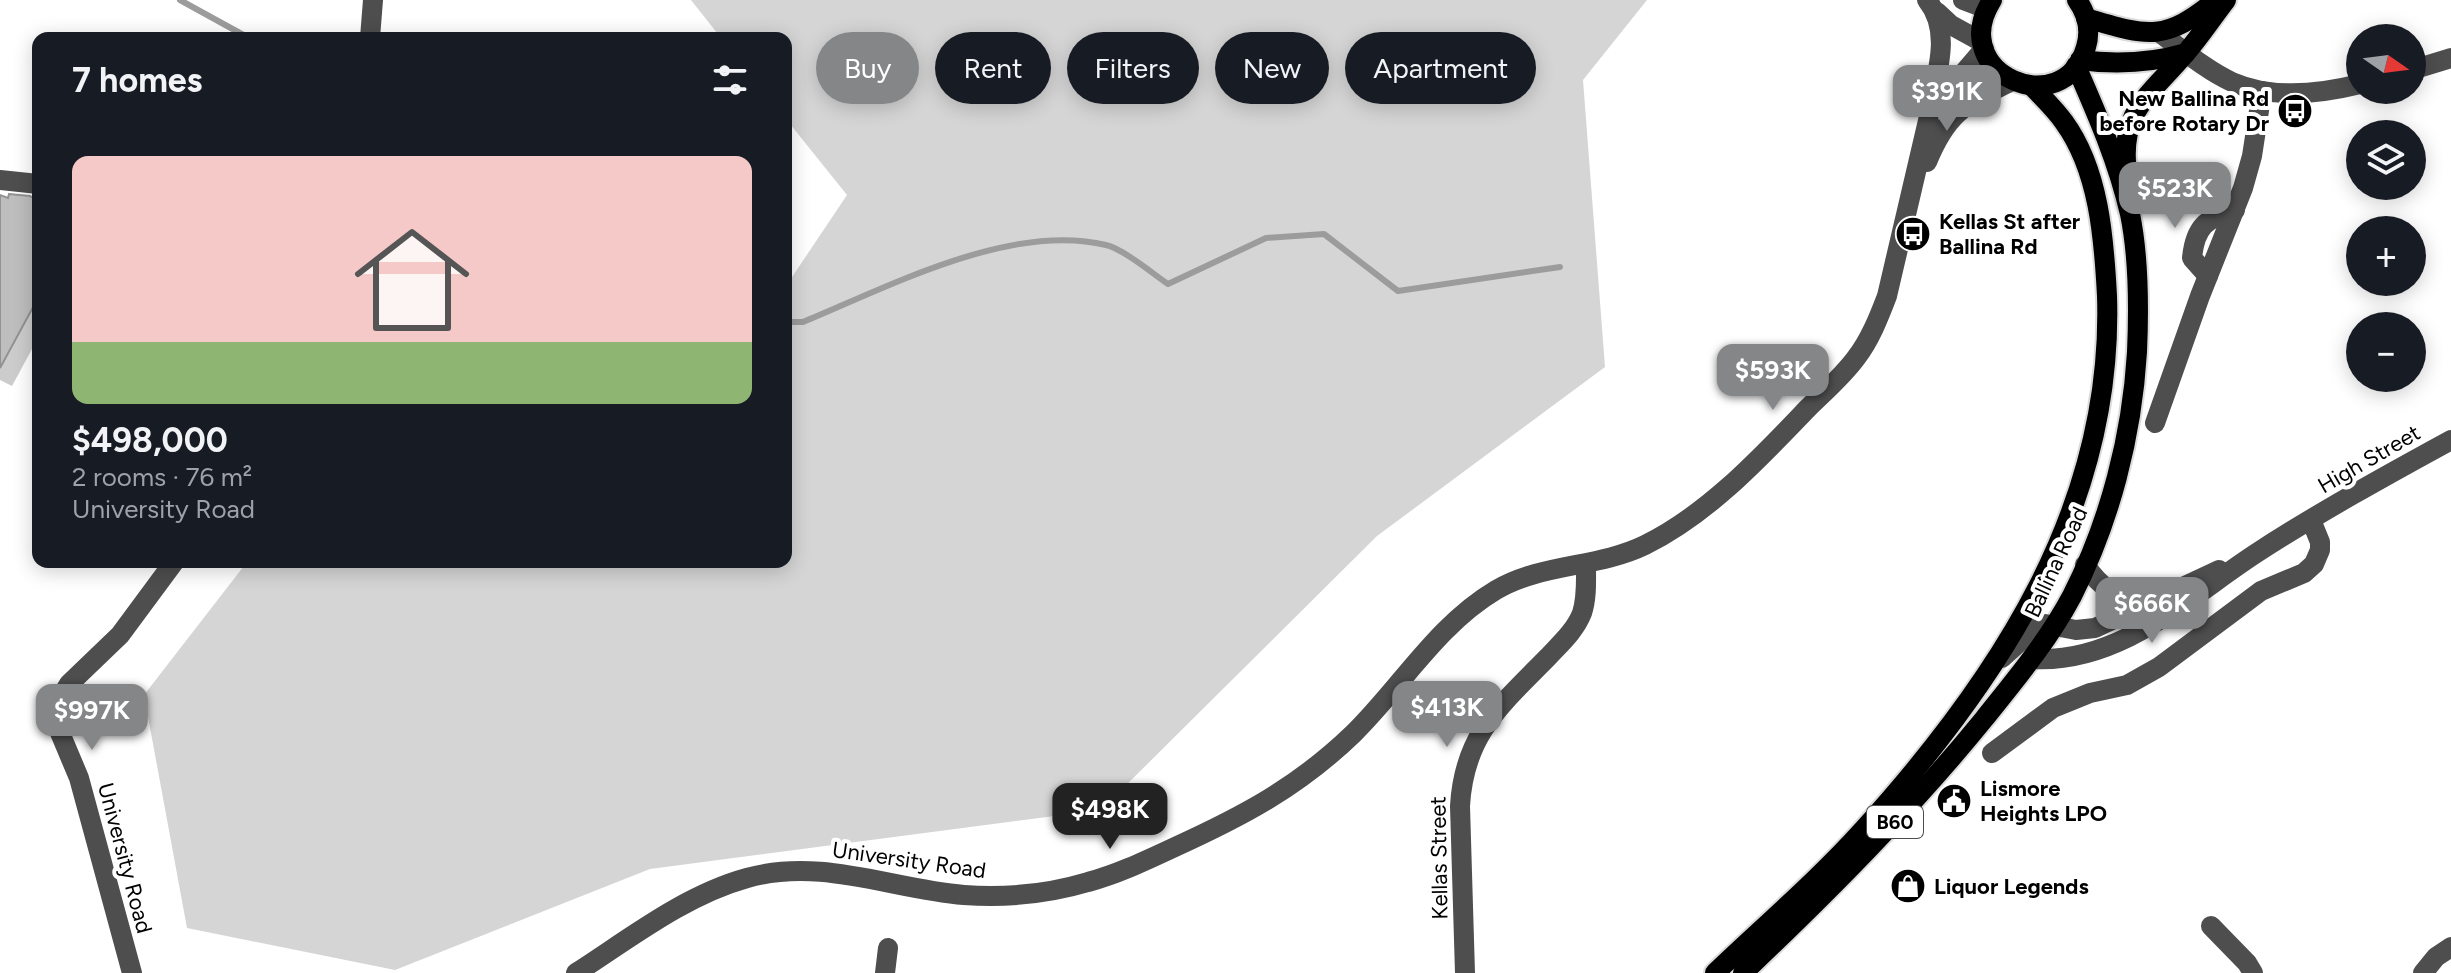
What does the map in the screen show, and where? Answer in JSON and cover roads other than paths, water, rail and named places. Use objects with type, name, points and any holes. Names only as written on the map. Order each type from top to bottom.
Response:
[{"type":"main road","points":[[2082,9],[2135,31],[2160,33],[2187,21],[2216,0]]},
{"type":"main road","points":[[2130,213],[2125,158],[2127,130],[2139,105],[2186,53],[2226,0]]},
{"type":"main road","points":[[1990,4],[1982,25],[1983,45],[1997,71],[2012,81],[2032,86],[2057,81],[2078,63],[2088,40],[2082,9]]},
{"type":"main road","points":[[2078,63],[2151,61],[2186,53]]},
{"type":"main road","name":"Ballina Road","points":[[1743,973],[1851,869],[1912,804],[2033,659],[2054,626],[2085,565],[2108,507],[2125,447],[2135,383],[2139,314],[2130,213],[2106,136],[2078,63]]},
{"type":"main road","name":"Ballina Road","points":[[1715,973],[1861,832],[1916,768],[1993,666],[2039,588],[2066,527],[2087,468],[2100,403],[2108,324],[2105,260],[2100,222],[2085,160],[2065,122],[2032,86]]},
{"type":"street","points":[[370,32],[373,0]]},
{"type":"street","points":[[1963,0],[1990,4]]},
{"type":"street","points":[[1930,112],[1983,45],[1951,25],[1932,6]]},
{"type":"street","points":[[1586,565],[1644,546],[1693,517],[1765,453],[1855,360],[1887,296],[1930,112],[1941,45],[1932,6]]},
{"type":"street","points":[[2160,33],[2230,81],[2262,91],[2311,91],[2346,86]]},
{"type":"street","points":[[2426,66],[2451,58]]},
{"type":"street","points":[[1906,214],[1934,146],[1950,118],[1971,102],[2012,81]]},
{"type":"street","points":[[2155,423],[2235,210],[2252,156],[2262,91]]},
{"type":"street","points":[[0,180],[32,183]]},
{"type":"street","name":"High Street","points":[[2255,554],[2451,440]]},
{"type":"street","name":"High Street","points":[[1992,753],[2053,708],[2090,693],[2127,685],[2159,667],[2261,591],[2304,573],[2314,564],[2320,550],[2311,520]]},
{"type":"street","points":[[1993,666],[2038,625],[2076,630],[2095,628],[2116,621],[2143,605],[2255,554]]},
{"type":"street","points":[[2033,659],[2078,656],[2103,648],[2188,602],[2255,554]]},
{"type":"street","name":"University Road","points":[[576,973],[677,909],[748,877],[788,871],[830,871],[964,895],[1007,896],[1051,892],[1131,867],[1232,821],[1277,796],[1354,733],[1452,624],[1496,591],[1538,571],[1586,565]]},
{"type":"street","name":"Kellas Street","points":[[1465,973],[1460,806],[1462,780],[1469,754],[1482,729],[1499,707],[1572,632],[1581,616],[1585,599],[1586,565]]},
{"type":"street","points":[[2085,565],[2104,588],[2127,601],[2143,605]]},
{"type":"street","name":"University Road","points":[[132,973],[79,778],[58,728],[56,705],[69,684],[120,635],[170,568]]},
{"type":"street","points":[[2211,926],[2253,973]]},
{"type":"street","points":[[2423,973],[2436,957],[2451,947]]},
{"type":"street","points":[[885,973],[888,948]]},
{"type":"waterway","points":[[180,0],[238,32]]},
{"type":"waterway","points":[[792,322],[803,322],[952,261],[1031,242],[1069,240],[1113,247],[1168,284],[1266,238],[1324,234],[1398,291],[1560,267]]},
{"type":"place","name":"New Ballina Rd before Rotary Dr","points":[[2295,111]]},
{"type":"place","name":"Kellas St after Ballina Rd","points":[[1913,234]]},
{"type":"place","name":"Lismore Heights LPO","points":[[1954,801]]},
{"type":"place","name":"Liquor Legends","points":[[1908,886]]}]
